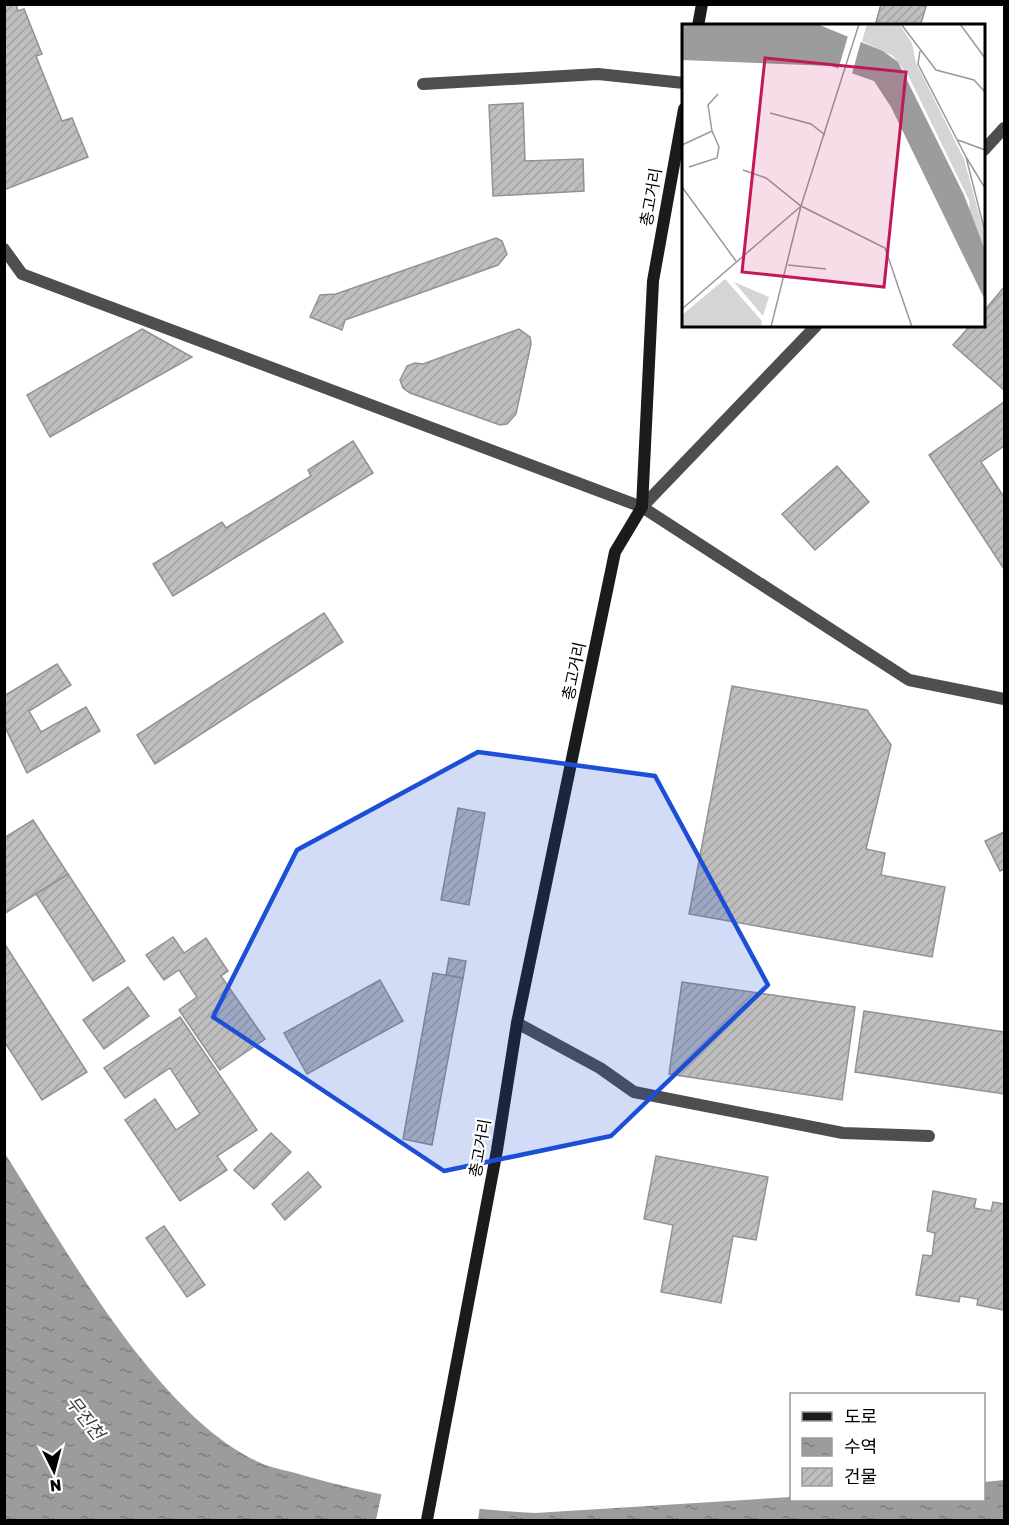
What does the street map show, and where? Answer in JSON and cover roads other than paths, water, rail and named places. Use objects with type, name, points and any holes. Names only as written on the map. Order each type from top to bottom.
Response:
[{"type":"main road","points":[[698,24],[702,4]]},
{"type":"main road","name":"총고거리","points":[[427,1521],[517,1023],[615,552],[642,507],[653,281],[682,120]]},
{"type":"street","points":[[423,84],[598,74],[682,83]]},
{"type":"street","points":[[985,149],[1005,128]]},
{"type":"street","points":[[4,249],[22,274],[642,507],[909,680],[1005,699]]},
{"type":"street","points":[[642,507],[815,327]]},
{"type":"street","points":[[517,1023],[600,1068],[634,1092],[843,1133],[929,1136]]},
{"type":"water","name":"무진천","points":[[4,1152],[85,1281],[151,1371],[187,1410],[224,1442],[268,1466],[388,1496],[447,1505],[535,1513],[790,1497],[790,1501],[985,1501],[985,1482],[1004,1480],[1004,1520],[5,1520]]}]
